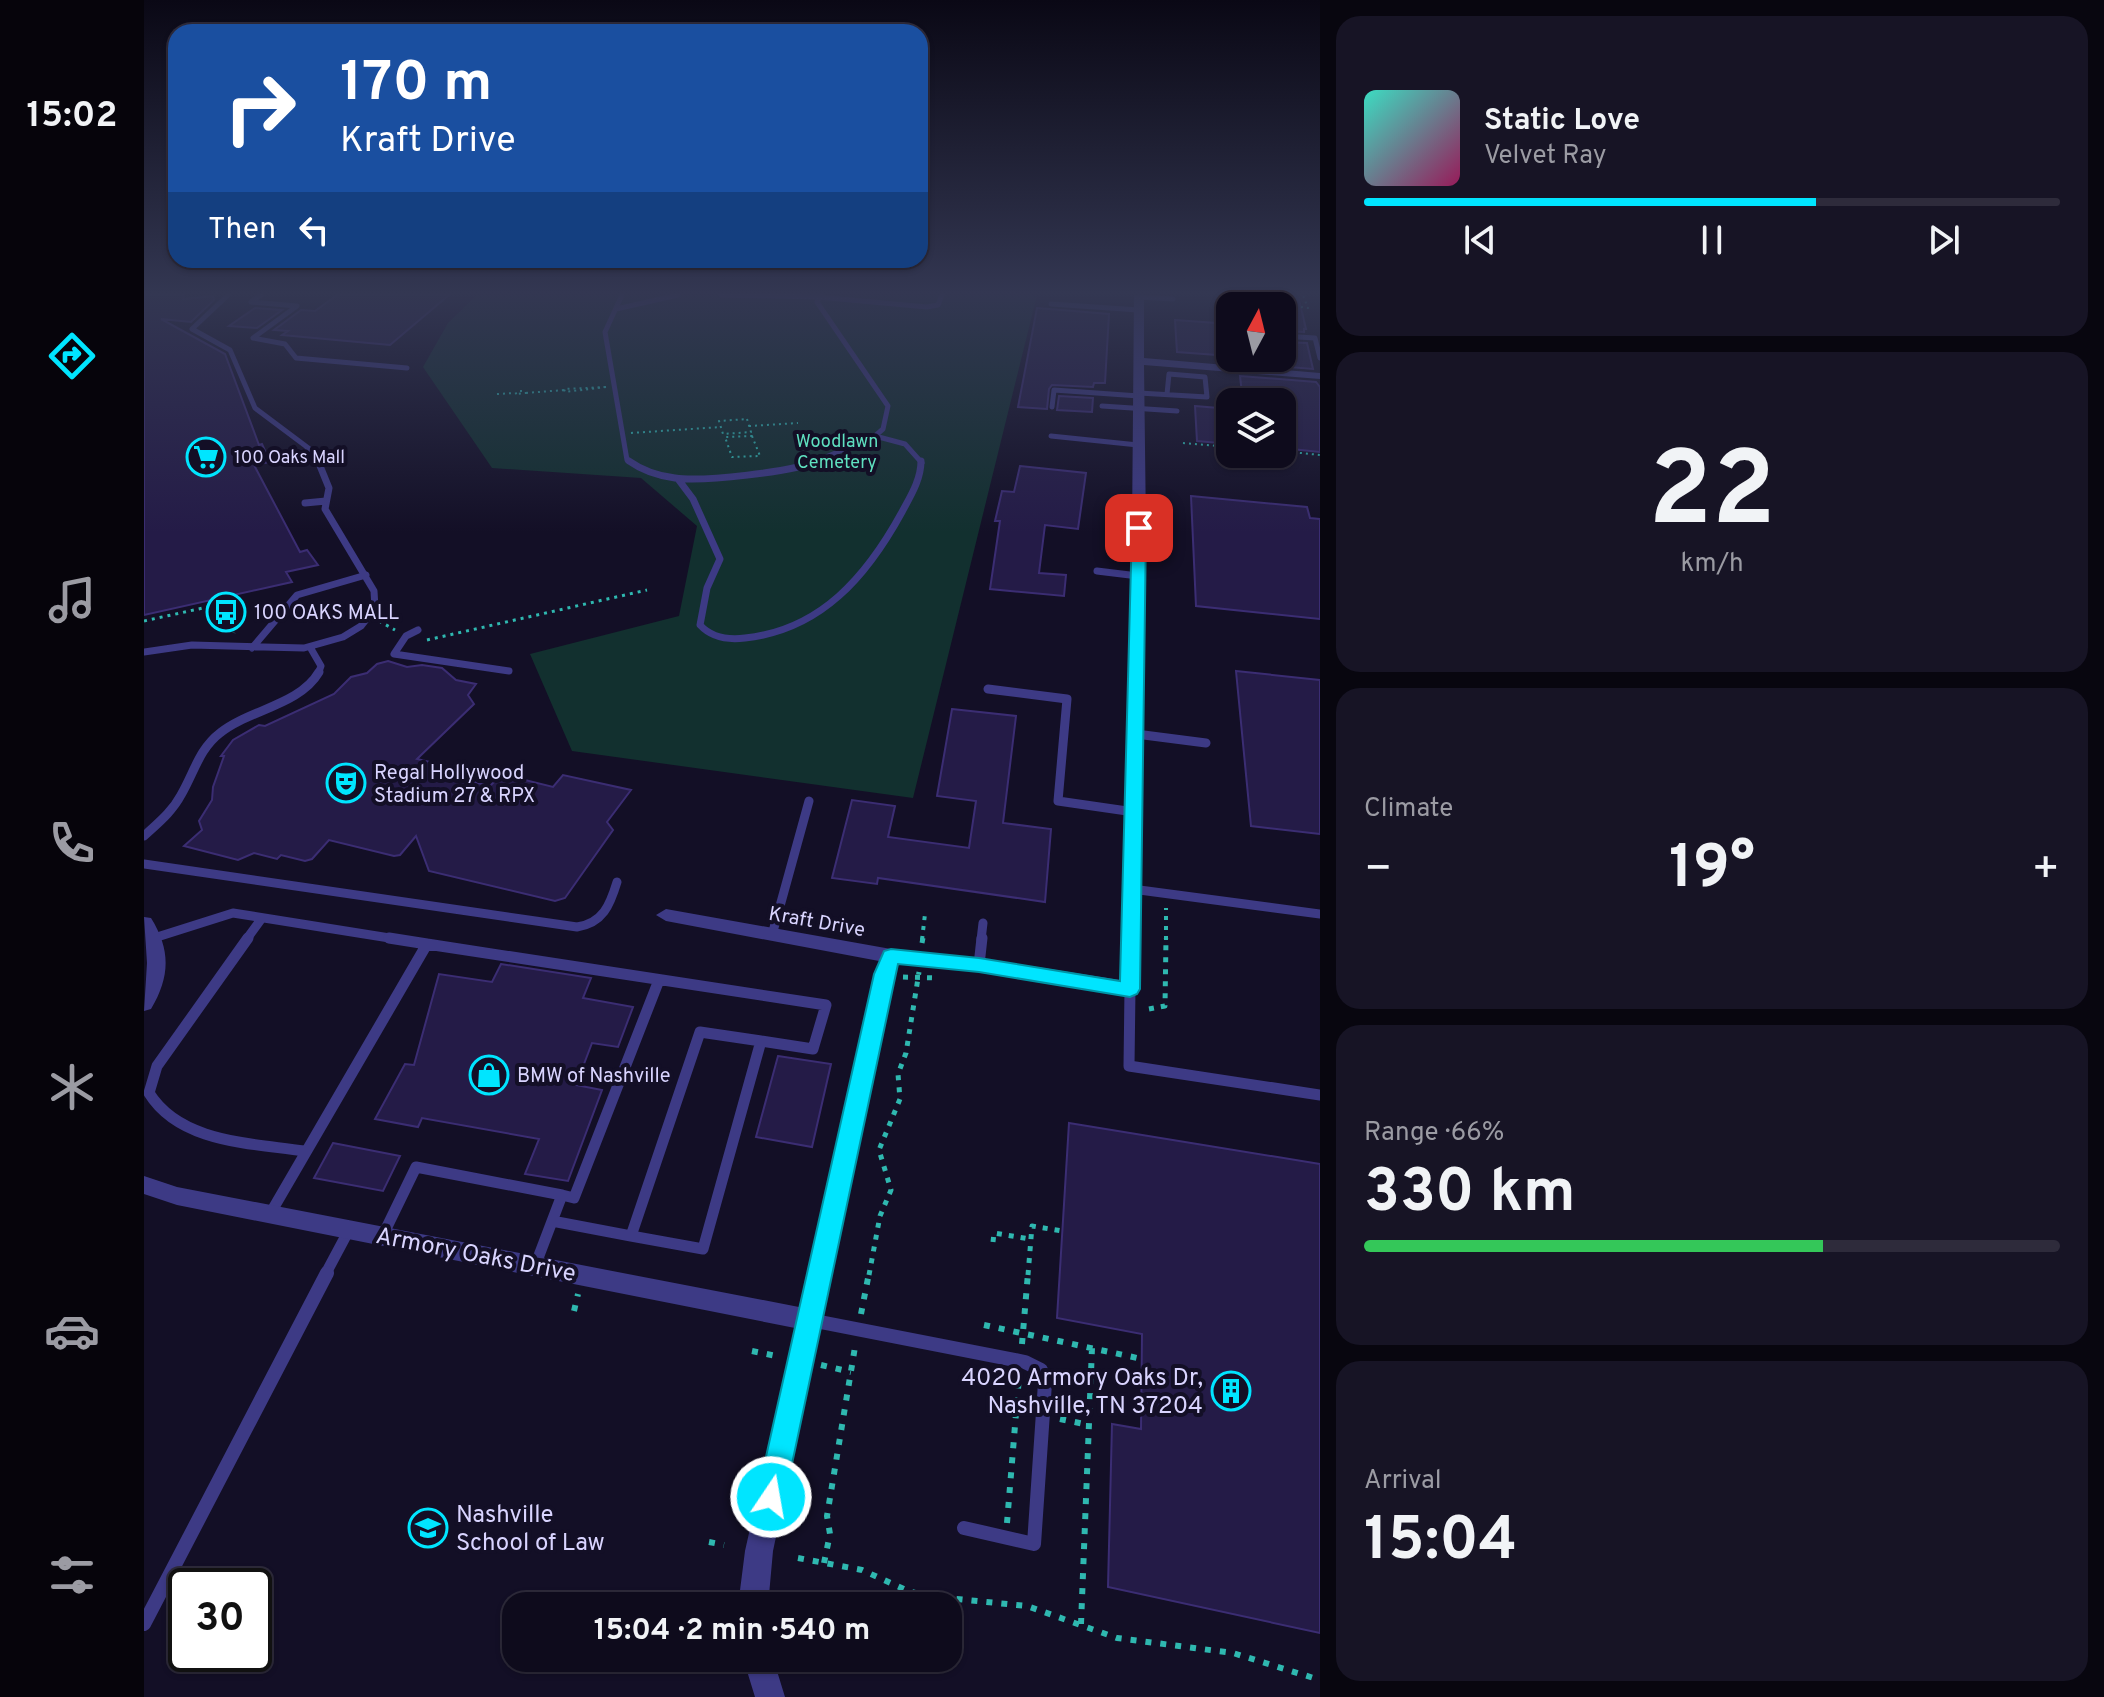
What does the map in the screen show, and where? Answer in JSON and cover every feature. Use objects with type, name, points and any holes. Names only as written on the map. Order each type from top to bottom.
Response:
[{"type":"street","points":[[1130,989],[1139,374]]},
{"type":"street","points":[[1298,374],[1320,376]]},
{"type":"street","name":"Kraft Drive","points":[[666,915],[772,935],[888,965],[920,959],[979,965],[1130,989]]},
{"type":"street","points":[[144,1004],[158,971],[149,931]]},
{"type":"street","points":[[754,1592],[757,1561],[888,965]]},
{"type":"street","name":"Armory Oaks Drive","points":[[144,1185],[177,1196],[810,1320]]},
{"type":"street","points":[[762,1672],[770,1697]]},
{"type":"lane","points":[[144,652],[184,645],[310,647],[347,634],[369,619],[376,598],[366,575],[325,509],[329,488],[313,450],[255,408],[240,374]]},
{"type":"lane","points":[[612,374],[627,460],[632,466],[678,479],[797,470],[875,436],[883,429],[888,406],[867,374]]},
{"type":"lane","points":[[1167,394],[1169,374]]},
{"type":"lane","points":[[1102,406],[1167,394],[1207,397],[1205,377],[1171,374]]},
{"type":"lane","points":[[1052,407],[1054,390],[1139,399],[1177,411]]},
{"type":"lane","points":[[678,479],[693,499],[720,559],[700,614],[702,628],[729,638],[762,637],[800,625],[828,608],[891,534],[919,477],[922,462],[905,444],[875,436]]},
{"type":"lane","points":[[1051,436],[1138,445]]},
{"type":"lane","points":[[277,456],[313,450]]},
{"type":"lane","points":[[305,503],[326,501]]},
{"type":"lane","points":[[1097,571],[1138,576]]},
{"type":"lane","points":[[252,648],[297,595],[366,575]]},
{"type":"lane","points":[[418,630],[403,640],[394,654],[509,671]]},
{"type":"lane","points":[[144,836],[175,805],[196,758],[208,743],[234,722],[300,691],[316,679],[321,666],[310,647]]},
{"type":"lane","points":[[988,689],[1067,699],[1058,801],[1134,812]]},
{"type":"lane","points":[[1136,734],[1206,743]]},
{"type":"lane","points":[[772,935],[809,801]]},
{"type":"lane","points":[[144,864],[577,927],[593,924],[605,913],[617,882]]},
{"type":"lane","points":[[1132,889],[1320,914]]},
{"type":"lane","points":[[149,931],[227,913],[826,1005],[813,1049],[700,1032],[631,1236]]},
{"type":"lane","points":[[262,918],[157,1066],[149,1093],[159,1111],[180,1127],[304,1151]]},
{"type":"lane","points":[[979,965],[983,923]]},
{"type":"lane","points":[[270,1214],[427,944]]},
{"type":"lane","points":[[383,1235],[416,1167],[574,1198],[659,980]]},
{"type":"lane","points":[[1130,989],[1129,1066],[1320,1095]]},
{"type":"lane","points":[[552,1221],[703,1249],[761,1041]]},
{"type":"lane","points":[[535,1266],[562,1195]]},
{"type":"lane","points":[[144,1624],[349,1230]]},
{"type":"lane","points":[[810,1320],[1025,1362],[1041,1370],[1045,1376],[1034,1544],[964,1528]]},
{"type":"path","points":[[497,394],[606,387],[565,392],[564,390]]},
{"type":"path","points":[[749,426],[747,419],[719,421],[723,434],[738,434],[752,436],[760,456],[732,457],[725,437],[738,434],[751,432],[749,426]]},
{"type":"path","points":[[749,426],[798,423]]},
{"type":"path","points":[[622,433],[721,427]]},
{"type":"path","points":[[1183,443],[1216,446]]},
{"type":"path","points":[[1296,452],[1320,455]]},
{"type":"path","points":[[1314,454],[1316,463]]},
{"type":"path","points":[[417,642],[647,590]]},
{"type":"path","points":[[144,621],[230,602],[236,618],[234,633]]},
{"type":"path","points":[[374,620],[395,629],[390,637],[403,640]]},
{"type":"path","points":[[1149,1009],[1165,1006],[1166,902]]},
{"type":"path","points":[[824,1563],[830,1534],[827,1516],[858,1330],[880,1216],[891,1190],[879,1150],[900,1099],[898,1074],[905,1057],[920,980],[925,914]]},
{"type":"path","points":[[888,965],[920,980],[946,978]]},
{"type":"path","points":[[993,1242],[994,1233],[1031,1240]]},
{"type":"path","points":[[984,1325],[1142,1359]]},
{"type":"path","points":[[1081,1624],[1092,1348]]},
{"type":"path","points":[[709,1542],[724,1545]]},
{"type":"path","points":[[798,1558],[862,1570],[908,1591],[961,1601],[1027,1606],[1117,1638],[1254,1657],[1283,1670],[1320,1680]]},
{"type":"green space","name":"Woodlawn Cemetery","points":[[428,374],[1017,374],[913,798],[572,751],[530,654],[679,616],[697,526],[641,478],[492,468]]},
{"type":"building","name":"100 Oaks Mall","points":[[144,374],[233,374],[259,445],[262,444],[270,462],[254,465],[300,552],[307,550],[318,565],[286,572],[292,582],[144,615]]},
{"type":"building","points":[[1024,374],[1106,374],[1105,383],[1094,383],[1093,387],[1052,385],[1047,409],[1018,407]]},
{"type":"building","points":[[1240,376],[1316,382],[1320,387],[1320,452],[1296,449],[1296,388],[1241,388]]},
{"type":"building","points":[[1059,396],[1093,398],[1092,412],[1057,410]]},
{"type":"building","points":[[1195,406],[1216,408],[1216,443],[1197,441]]},
{"type":"building","points":[[1020,466],[1086,473],[1078,529],[1045,525],[1039,573],[1066,575],[1064,596],[990,589],[1000,521],[995,521],[1002,491],[1014,492]]},
{"type":"building","points":[[1191,496],[1307,507],[1310,518],[1320,519],[1320,619],[1196,606]]},
{"type":"building","name":"Regal Hollywood Stadium 27 & RPX","points":[[388,661],[407,667],[422,665],[442,668],[456,680],[476,684],[468,695],[474,704],[417,759],[469,771],[473,782],[490,786],[498,778],[513,777],[553,787],[563,775],[631,790],[607,822],[613,830],[565,898],[555,901],[429,871],[416,836],[400,855],[394,856],[329,840],[312,859],[305,861],[254,853],[238,860],[184,846],[202,830],[199,821],[212,800],[213,787],[224,756],[221,756],[233,740],[259,725],[265,726],[334,694],[351,677],[367,673],[377,664]]},
{"type":"building","points":[[1236,671],[1320,680],[1320,834],[1251,826]]},
{"type":"building","points":[[952,709],[1016,716],[1003,823],[1051,829],[1045,902],[878,878],[877,884],[832,878],[852,800],[895,806],[888,837],[969,848],[976,801],[937,796]]},
{"type":"building","name":"BMW of Nashville","points":[[501,964],[591,978],[583,998],[633,1007],[618,1047],[592,1043],[576,1085],[602,1090],[568,1181],[525,1174],[539,1139],[422,1118],[418,1127],[375,1119],[405,1064],[414,1065],[439,974],[492,982]]},
{"type":"building","points":[[778,1056],[831,1064],[812,1147],[756,1137]]},
{"type":"building","name":"4020 Armory Oaks Dr, Nashville, TN 37204","points":[[1069,1123],[1320,1164],[1320,1633],[1108,1587],[1112,1424],[1141,1429],[1142,1334],[1057,1318]]},
{"type":"building","points":[[333,1143],[400,1156],[383,1191],[314,1178]]},
{"type":"place","name":"100 Oaks Mall","points":[[206,457]]},
{"type":"place","name":"100 OAKS MALL","points":[[226,612]]},
{"type":"place","name":"Regal Hollywood Stadium 27 & RPX","points":[[346,783]]},
{"type":"place","name":"BMW of Nashville","points":[[489,1075]]},
{"type":"place","name":"4020 Armory Oaks Dr, Nashville, TN 37204","points":[[1231,1391]]},
{"type":"place","name":"Nashville School of Law","points":[[428,1528]]},
{"type":"route","points":[[771,1497],[884,974],[891,956],[979,965],[1130,989],[1139,528]]}]
